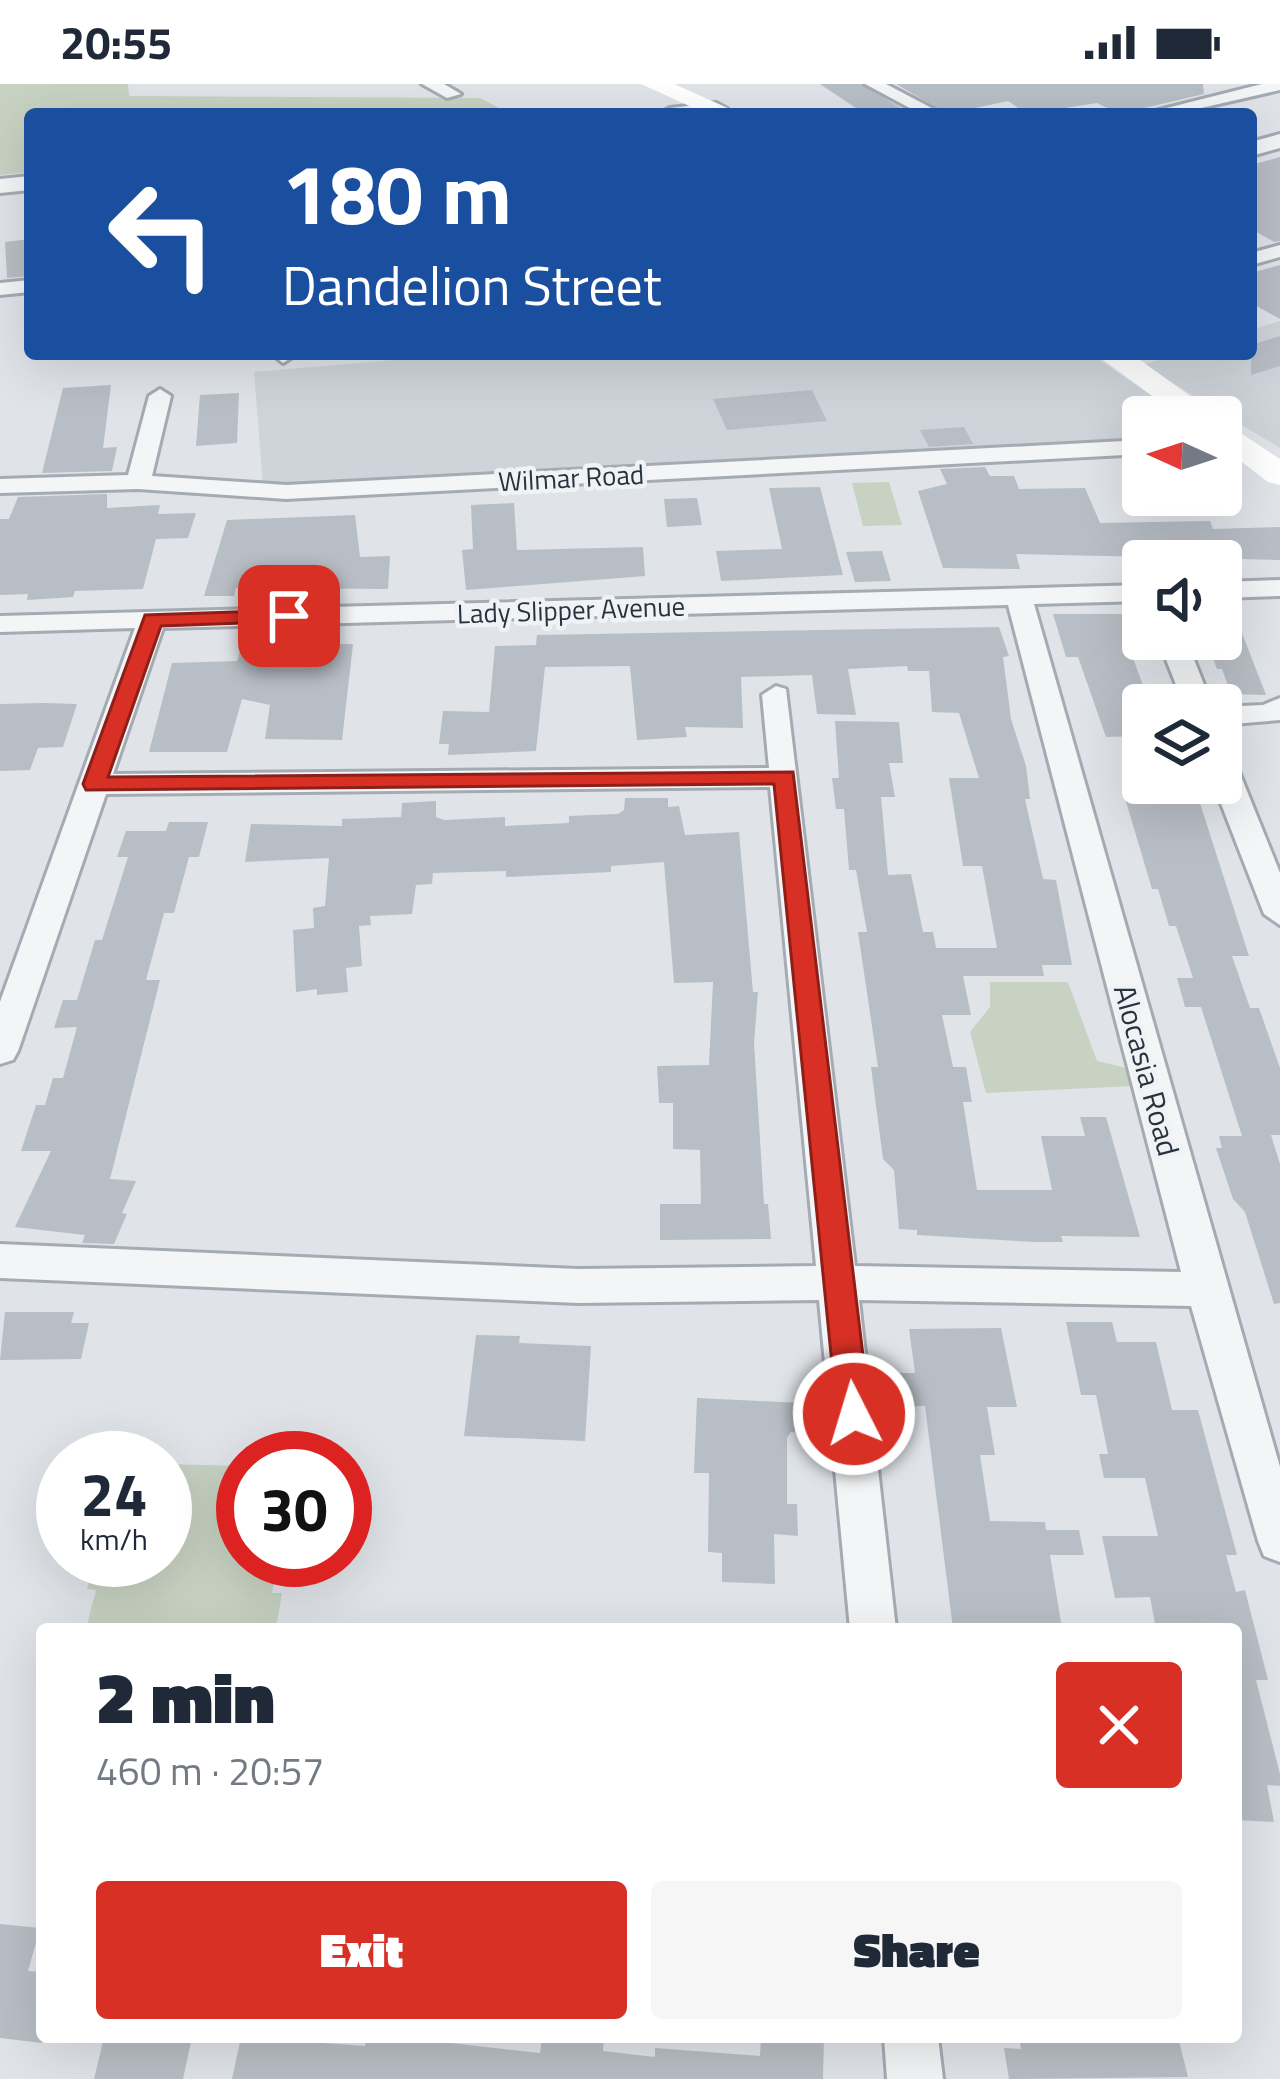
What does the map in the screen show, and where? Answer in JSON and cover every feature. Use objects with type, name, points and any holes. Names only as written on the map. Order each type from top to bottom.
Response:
[{"type":"main road","points":[[653,84],[712,108]]},
{"type":"main road","points":[[1120,360],[1172,396]]},
{"type":"main road","points":[[1242,449],[1280,476]]},
{"type":"street","points":[[430,84],[453,94]]},
{"type":"street","points":[[873,84],[925,108]]},
{"type":"street","points":[[1202,84],[1229,96]]},
{"type":"street","points":[[1178,108],[1280,85]]},
{"type":"street","points":[[903,94],[924,88]]},
{"type":"street","points":[[138,482],[160,396]]},
{"type":"street","name":"Wilmar Road","points":[[0,486],[138,482],[286,492],[1122,447]]},
{"type":"street","points":[[1242,589],[1280,588]]},
{"type":"street","name":"Lady Slipper Avenue","points":[[0,624],[1122,594]]},
{"type":"street","name":"Alocasia Road","points":[[1019,597],[1206,1289],[1280,1541]]},
{"type":"street","points":[[0,1051],[152,620]]},
{"type":"street","points":[[776,695],[841,1282],[872,1623]]},
{"type":"street","points":[[1242,715],[1270,713],[1280,707]]},
{"type":"street","points":[[94,784],[784,777]]},
{"type":"street","points":[[1237,804],[1280,914]]},
{"type":"street","points":[[0,1261],[450,1283],[841,1282],[1206,1289]]},
{"type":"street","points":[[912,2043],[915,2079]]},
{"type":"shaded area","points":[[1280,321],[1280,448],[1242,425],[1242,396],[1194,396],[1143,365],[1158,360],[1257,360],[1257,328]]},
{"type":"shaded area","points":[[393,360],[1100,360],[1152,396],[1122,396],[1122,439],[263,486],[254,372]]},
{"type":"green space","points":[[0,84],[128,84],[129,96],[480,98],[499,108],[24,108],[24,173],[0,175]]},
{"type":"green space","points":[[889,482],[902,525],[863,526],[852,483]]},
{"type":"green space","points":[[990,982],[1068,982],[1097,1061],[1131,1069],[1133,1086],[986,1093],[970,1032],[990,1007]]},
{"type":"green space","points":[[192,1465],[216,1465],[216,1587],[273,1587],[272,1593],[282,1593],[277,1623],[88,1623],[96,1590],[87,1589],[192,1587]]},
{"type":"building","points":[[820,84],[861,84],[901,108],[856,108]]},
{"type":"building","points":[[896,84],[1203,84],[1204,94],[1144,108],[1107,108],[1097,103],[1018,108],[1008,101],[975,108],[937,108]]},
{"type":"building","points":[[1280,157],[1280,241],[1257,232],[1257,163]]},
{"type":"building","points":[[24,240],[24,277],[7,278],[5,242]]},
{"type":"building","points":[[1280,265],[1280,319],[1257,306],[1257,271]]},
{"type":"building","points":[[1280,336],[1280,366],[1251,375],[1257,343]]},
{"type":"building","points":[[111,385],[103,448],[117,447],[112,471],[42,473],[63,388]]},
{"type":"building","points":[[812,390],[827,421],[727,430],[713,399]]},
{"type":"building","points":[[239,393],[237,443],[196,446],[200,395]]},
{"type":"building","points":[[964,427],[973,444],[929,447],[920,430]]},
{"type":"building","points":[[985,467],[990,476],[1014,476],[1019,489],[1085,488],[1100,523],[1210,521],[1213,529],[1280,527],[1280,560],[1242,559],[1242,540],[1122,540],[1122,556],[1016,554],[1020,569],[943,568],[918,491],[947,484],[940,469]]},
{"type":"building","points":[[820,487],[843,575],[721,581],[716,551],[782,549],[769,488]]},
{"type":"building","points":[[107,494],[107,508],[160,505],[158,514],[196,513],[188,538],[156,539],[143,589],[75,591],[73,597],[27,600],[28,594],[0,595],[0,519],[9,519],[18,497]]},
{"type":"building","points":[[697,498],[702,525],[667,527],[664,499]]},
{"type":"building","points":[[514,503],[517,550],[643,547],[645,576],[466,590],[462,550],[473,549],[471,505]]},
{"type":"building","points":[[355,515],[360,557],[390,556],[388,589],[236,588],[234,596],[204,596],[227,520]]},
{"type":"building","points":[[882,551],[891,581],[855,582],[846,552]]},
{"type":"building","points":[[1053,614],[1122,614],[1122,660],[1134,660],[1142,684],[1122,684],[1122,737],[1106,737],[1078,657],[1066,657]]},
{"type":"building","points":[[999,627],[1009,656],[1003,657],[1011,719],[1026,766],[1030,799],[1025,799],[1043,879],[1056,880],[1072,965],[1042,965],[1044,976],[963,976],[971,1015],[942,1015],[953,1067],[966,1067],[972,1102],[963,1102],[977,1190],[1052,1190],[1041,1136],[1085,1136],[1080,1117],[1106,1117],[1140,1237],[1061,1236],[1063,1242],[1034,1242],[917,1235],[917,1230],[899,1229],[894,1170],[883,1159],[871,1067],[878,1067],[858,932],[867,932],[856,870],[849,870],[844,809],[836,809],[832,778],[839,778],[835,721],[899,722],[903,763],[889,763],[895,797],[881,797],[888,875],[911,874],[923,932],[933,932],[936,948],[997,948],[982,866],[963,866],[949,778],[979,778],[959,713],[932,712],[929,671],[908,671],[907,666],[848,669],[856,715],[817,714],[812,675],[741,677],[743,728],[685,727],[687,737],[637,740],[630,666],[545,667],[536,751],[448,755],[449,744],[439,744],[443,711],[489,712],[495,646],[536,645],[537,635]]},
{"type":"building","points":[[1242,633],[1266,695],[1242,694],[1242,684],[1227,684],[1222,669],[1217,669],[1214,660],[1242,660]]},
{"type":"building","points":[[353,644],[342,740],[265,739],[270,705],[242,699],[227,752],[149,752],[172,663],[237,661],[242,645]]},
{"type":"building","points":[[0,704],[77,704],[63,747],[38,748],[30,770],[0,771]]},
{"type":"building","points":[[625,798],[668,798],[668,807],[679,806],[685,835],[739,832],[753,992],[758,992],[754,1043],[764,1204],[768,1204],[771,1239],[660,1240],[660,1204],[701,1204],[700,1150],[673,1149],[673,1103],[659,1103],[657,1066],[709,1065],[713,982],[674,983],[664,862],[611,866],[611,872],[506,877],[506,871],[433,873],[432,884],[416,885],[412,914],[370,916],[371,925],[359,926],[362,966],[346,968],[348,992],[317,995],[317,989],[296,992],[293,930],[314,928],[313,908],[325,906],[329,858],[245,862],[251,824],[342,826],[342,819],[401,817],[402,803],[436,801],[436,817],[445,820],[505,817],[505,826],[569,823],[569,816],[618,814],[624,810]]},
{"type":"building","points":[[1127,804],[1200,804],[1249,956],[1232,956],[1250,1008],[1259,1008],[1280,1068],[1280,1135],[1271,1135],[1280,1164],[1280,1303],[1274,1304],[1245,1212],[1233,1199],[1216,1148],[1222,1148],[1219,1136],[1242,1136],[1201,1007],[1185,1007],[1177,978],[1193,978],[1176,926],[1169,926],[1158,889],[1152,889]]},
{"type":"building","points":[[169,822],[208,822],[199,857],[189,857],[174,913],[164,913],[146,980],[160,980],[110,1179],[136,1181],[122,1213],[127,1214],[114,1244],[82,1243],[85,1235],[15,1227],[51,1151],[21,1151],[36,1105],[45,1105],[53,1078],[63,1078],[77,1027],[54,1028],[63,1000],[77,1000],[95,940],[102,940],[128,857],[117,857],[126,831],[166,831]]},
{"type":"building","points":[[5,1312],[74,1312],[71,1323],[89,1323],[81,1359],[0,1360]]},
{"type":"building","points":[[1066,1322],[1112,1322],[1117,1342],[1156,1342],[1172,1410],[1198,1410],[1237,1555],[1226,1555],[1236,1592],[1245,1590],[1268,1680],[1256,1680],[1280,1774],[1280,1786],[1267,1785],[1274,1822],[1242,1820],[1242,1623],[1155,1623],[1150,1597],[1115,1598],[1102,1536],[1158,1536],[1145,1478],[1104,1478],[1099,1454],[1108,1454],[1096,1395],[1081,1395]]},
{"type":"building","points":[[1001,1328],[1017,1407],[987,1407],[995,1455],[980,1455],[990,1521],[1045,1522],[1046,1530],[1079,1530],[1084,1555],[1050,1555],[1061,1623],[952,1623],[925,1406],[886,1407],[881,1373],[915,1373],[909,1329]]},
{"type":"building","points":[[476,1335],[520,1336],[519,1343],[591,1346],[585,1441],[464,1436]]},
{"type":"building","points":[[697,1398],[802,1403],[802,1433],[791,1432],[787,1438],[787,1504],[797,1504],[798,1536],[774,1534],[775,1584],[722,1582],[722,1553],[708,1552],[709,1473],[694,1473]]},
{"type":"building","points":[[0,1924],[36,1928],[28,1971],[36,1972],[36,2042],[0,2038]]},
{"type":"building","points":[[103,2043],[191,2043],[183,2079],[94,2079]]},
{"type":"building","points":[[240,2043],[451,2043],[540,2053],[541,2043],[604,2043],[603,2051],[655,2057],[655,2048],[760,2056],[761,2043],[824,2043],[823,2079],[232,2079]]},
{"type":"building","points":[[1020,2043],[1180,2043],[1188,2077],[1009,2079],[1004,2048],[1021,2049]]},
{"type":"route","points":[[289,616],[152,620],[94,784],[784,777],[854,1414]]}]
